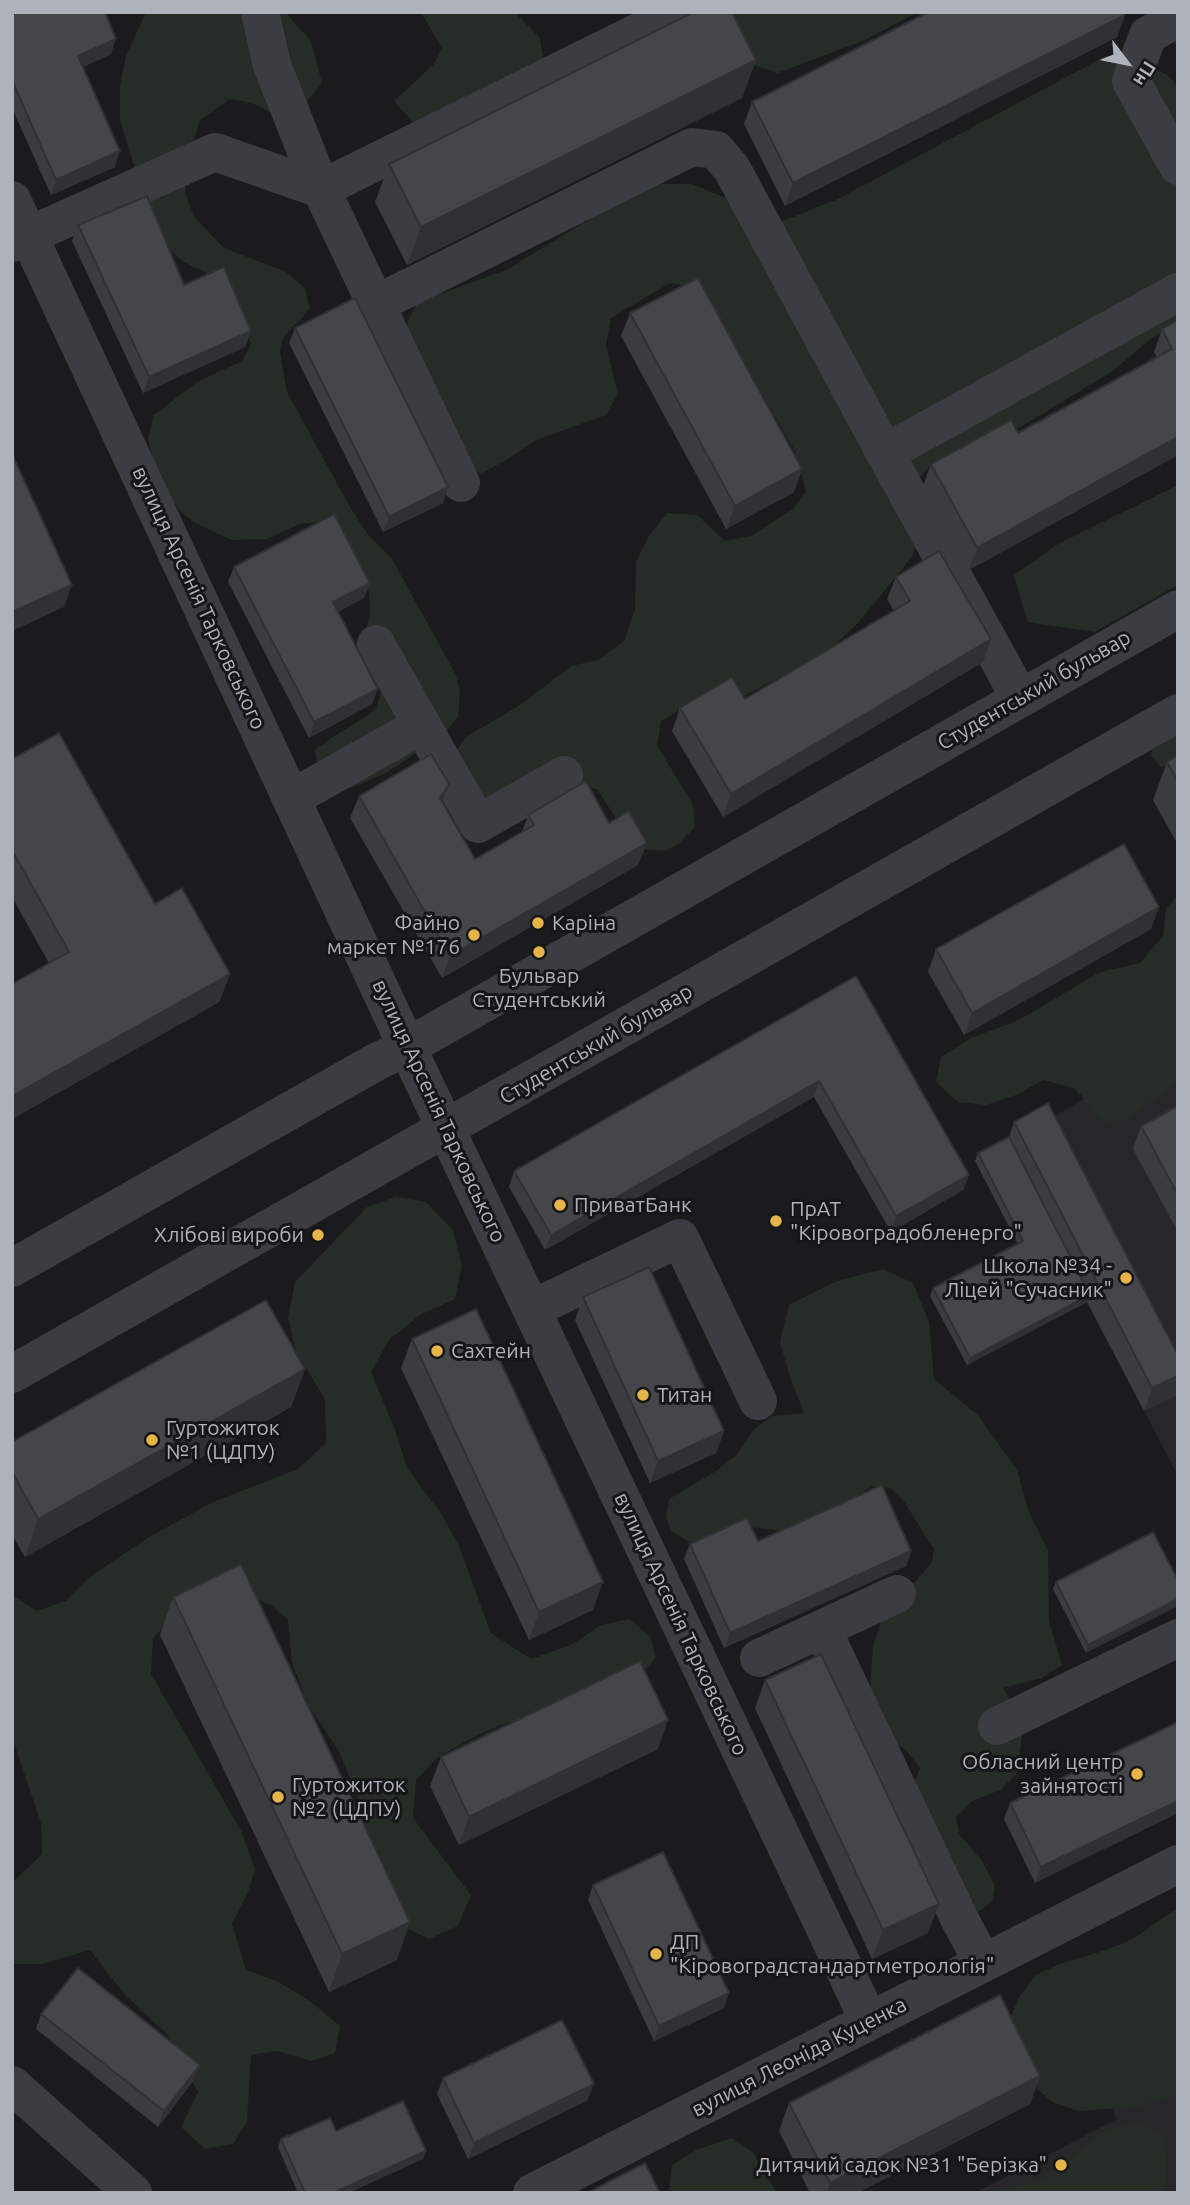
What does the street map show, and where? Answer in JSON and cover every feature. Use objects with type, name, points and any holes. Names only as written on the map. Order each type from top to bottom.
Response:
[{"type":"street","points":[[260,12],[272,65],[321,189],[461,483]]},
{"type":"street","points":[[20,239],[215,152],[321,189],[679,12]]},
{"type":"street","points":[[1178,18],[1148,34],[1130,81],[1178,166]]},
{"type":"street","points":[[376,304],[692,147],[716,150],[732,169],[1020,698]]},
{"type":"street","name":"вулиця Арсенія Тарковського","points":[[12,200],[20,239],[292,797],[407,1046],[869,2021]]},
{"type":"street","points":[[885,453],[1178,292]]},
{"type":"street","name":"Студентський бульвар","points":[[12,1268],[1178,609]]},
{"type":"street","points":[[376,643],[478,824],[564,775]]},
{"type":"street","name":"Студентський бульвар","points":[[12,1374],[1178,713]]},
{"type":"street","points":[[292,797],[422,725]]},
{"type":"street","points":[[532,1309],[680,1238],[758,1401]]},
{"type":"street","points":[[759,1658],[898,1594]]},
{"type":"street","points":[[822,1629],[983,1963]]},
{"type":"street","points":[[997,1726],[1177,1641]]},
{"type":"street","name":"вулиця Леоніда Куценка","points":[[532,2193],[1178,1864]]},
{"type":"street","points":[[12,2085],[133,2193]]},
{"type":"shaded area","points":[[146,12],[285,12],[311,41],[322,83],[306,103],[276,115],[252,103],[230,99],[200,120],[183,175],[187,199],[195,218],[224,248],[286,272],[305,288],[310,309],[283,338],[280,351],[287,392],[350,507],[369,536],[392,559],[456,675],[460,692],[458,717],[443,735],[386,773],[353,787],[334,786],[318,768],[315,750],[377,707],[380,694],[381,677],[363,639],[370,615],[369,592],[354,566],[340,530],[322,521],[300,524],[267,539],[232,540],[195,523],[180,511],[158,480],[148,439],[154,415],[197,382],[242,361],[251,344],[237,308],[207,273],[184,262],[166,246],[136,172],[120,120],[120,87],[126,56]]},
{"type":"shaded area","points":[[421,12],[512,12],[540,38],[546,74],[424,135],[394,101],[433,65],[442,48]]},
{"type":"shaded area","points":[[734,12],[918,12],[865,40],[778,73],[747,63]]},
{"type":"shaded area","points":[[1106,56],[1135,58],[1169,76],[1178,88],[1178,323],[1150,339],[1113,371],[1022,426],[929,467],[913,484],[922,533],[911,558],[859,622],[824,655],[741,697],[707,694],[661,721],[657,745],[693,805],[695,827],[679,843],[666,851],[645,849],[619,823],[597,789],[576,786],[494,833],[451,759],[466,737],[520,705],[571,666],[598,660],[624,641],[635,610],[636,562],[648,537],[667,513],[697,515],[725,541],[751,536],[794,508],[806,492],[795,451],[710,303],[692,287],[670,283],[611,318],[606,345],[618,394],[606,415],[536,440],[482,473],[455,465],[405,329],[416,303],[508,269],[604,210],[661,184],[692,184],[733,201],[773,225],[838,199]]},
{"type":"shaded area","points":[[1178,485],[1178,585],[1095,632],[1027,622],[1014,575],[1058,544]]},
{"type":"shaded area","points":[[1178,726],[1178,762],[1161,767],[1150,755],[1156,743]]},
{"type":"shaded area","points":[[1178,896],[1178,1082],[1125,1120],[1105,1122],[1093,1114],[1084,1098],[1074,1088],[1043,1080],[1016,1095],[986,1105],[958,1102],[936,1082],[941,1057],[971,1038],[1019,1020],[1100,972],[1140,963],[1163,936],[1166,908]]},
{"type":"shaded area","name":"Школа №34 - Ліцей \"Сучасник\"","points":[[1178,1043],[1178,1476],[1006,1145]]},
{"type":"shaded area","points":[[396,1197],[426,1202],[453,1230],[462,1266],[455,1299],[420,1315],[389,1340],[371,1372],[395,1430],[407,1468],[442,1515],[459,1546],[491,1633],[531,1659],[571,1645],[601,1625],[629,1619],[650,1636],[656,1657],[637,1681],[541,1716],[506,1723],[479,1734],[438,1757],[416,1780],[413,1818],[471,1895],[458,1926],[429,1939],[401,1925],[386,1868],[366,1830],[359,1799],[338,1750],[309,1706],[292,1663],[288,1620],[271,1605],[232,1589],[181,1610],[153,1638],[151,1674],[241,1831],[255,1869],[248,1892],[232,1924],[246,1970],[277,1981],[311,2002],[340,2026],[335,2053],[312,2061],[277,2051],[251,2055],[247,2122],[233,2144],[205,2149],[181,2127],[198,2092],[167,2034],[124,1994],[90,1950],[43,1964],[12,1964],[12,1883],[42,1854],[41,1823],[12,1737],[12,1595],[36,1611],[66,1601],[91,1576],[149,1537],[211,1503],[298,1469],[326,1443],[325,1399],[296,1352],[288,1318],[295,1282],[367,1207]]},
{"type":"shaded area","points":[[883,1269],[913,1283],[929,1322],[934,1379],[978,1415],[1017,1470],[1028,1510],[1048,1551],[1049,1621],[1062,1665],[1042,1678],[1003,1688],[1024,1721],[1017,1773],[1000,1790],[972,1801],[956,1817],[959,1834],[982,1861],[995,1886],[992,1902],[973,1915],[913,1786],[920,1768],[905,1749],[877,1734],[869,1706],[873,1645],[887,1605],[915,1582],[932,1562],[934,1549],[903,1500],[891,1488],[872,1486],[789,1532],[752,1527],[689,1542],[671,1531],[666,1516],[669,1499],[716,1471],[737,1454],[754,1429],[772,1416],[804,1413],[780,1342],[789,1305],[837,1281]]},
{"type":"shaded area","points":[[1178,1908],[1178,2097],[1172,2096],[1136,2107],[1077,2111],[1053,2102],[1038,2090],[1023,2066],[1009,2022],[1019,1997],[1036,1975],[1133,1939]]},
{"type":"shaded area","points":[[1178,1993],[1178,2193],[975,2193],[1117,2119],[1067,2019]]},
{"type":"shaded area","points":[[1137,2123],[1163,2135],[1167,2173],[1164,2193],[960,2193],[1000,2190],[1036,2182],[1068,2161],[1103,2132]]},
{"type":"shaded area","points":[[732,2138],[753,2152],[777,2193],[669,2193],[672,2165],[698,2149]]},
{"type":"building","points":[[12,12],[105,12],[116,39],[78,56],[120,151],[56,180],[12,80]]},
{"type":"building","points":[[694,12],[732,12],[756,60],[421,227],[389,164]]},
{"type":"building","points":[[928,12],[1124,12],[1125,15],[793,183],[752,102]]},
{"type":"building","points":[[147,196],[184,285],[224,267],[251,331],[149,377],[78,225]]},
{"type":"building","points":[[698,278],[802,469],[735,506],[630,313]]},
{"type":"building","points":[[355,298],[448,487],[389,517],[295,328]]},
{"type":"building","points":[[1178,320],[1178,437],[977,548],[931,464],[1011,420],[1018,433],[1172,349],[1162,329]]},
{"type":"building","points":[[12,454],[72,585],[12,612]]},
{"type":"building","points":[[334,514],[370,583],[333,602],[378,689],[314,722],[234,567]]},
{"type":"building","points":[[939,551],[991,639],[731,794],[680,708],[732,677],[745,699],[910,601],[896,577]]},
{"type":"building","points":[[59,733],[155,904],[182,888],[230,974],[12,1096],[12,984],[69,952],[12,850],[12,759]]},
{"type":"building","points":[[431,754],[449,784],[440,798],[475,859],[534,825],[528,815],[586,781],[609,823],[629,811],[647,843],[450,956],[359,796]]},
{"type":"building","points":[[1178,755],[1178,782],[1167,762]]},
{"type":"building","points":[[1124,844],[1159,907],[972,1013],[936,949]]},
{"type":"building","points":[[856,976],[969,1175],[896,1216],[819,1081],[551,1235],[514,1171]]},
{"type":"building","points":[[1048,1103],[1178,1355],[1178,1376],[1152,1388],[1014,1122]]},
{"type":"building","points":[[1178,1106],[1178,1195],[1141,1126]]},
{"type":"building","points":[[1009,1137],[1090,1295],[970,1358],[933,1288],[1023,1241],[978,1153]]},
{"type":"building","points":[[649,1267],[724,1431],[658,1461],[583,1297]]},
{"type":"building","name":"Гуртожиток №1 (ЦДПУ)","points":[[266,1300],[305,1369],[38,1519],[12,1472],[12,1442]]},
{"type":"building","points":[[476,1309],[603,1582],[539,1612],[412,1339]]},
{"type":"building","points":[[882,1485],[911,1551],[730,1633],[690,1544],[747,1518],[758,1541]]},
{"type":"building","points":[[1153,1532],[1178,1580],[1178,1599],[1088,1645],[1056,1582]]},
{"type":"building","points":[[241,1564],[410,1922],[342,1954],[173,1597]]},
{"type":"building","points":[[821,1654],[939,1904],[883,1930],[765,1680]]},
{"type":"building","points":[[640,1661],[668,1720],[469,1817],[441,1757]]},
{"type":"building","name":"Обласний центр зайнятості","points":[[1178,1722],[1178,1801],[1041,1867],[1010,1803]]},
{"type":"building","name":"ДП \"Кіровоградстандартметрологія\"","points":[[663,1852],[729,1993],[659,2026],[593,1885]]},
{"type":"building","points":[[78,1968],[200,2065],[164,2111],[41,2014]]},
{"type":"building","points":[[1000,1995],[1040,2076],[830,2183],[789,2103]]},
{"type":"building","points":[[562,2020],[594,2084],[474,2143],[443,2078]]},
{"type":"building","points":[[403,2101],[426,2151],[333,2193],[305,2193],[281,2139],[330,2118],[336,2131]]},
{"type":"building","points":[[645,2163],[660,2193],[587,2193]]},
{"type":"place","name":"Каріна","points":[[538,923]]},
{"type":"place","name":"Файно маркет №176","points":[[474,935]]},
{"type":"place","name":"Бульвар Студентський","points":[[539,952]]},
{"type":"place","name":"ПриватБанк","points":[[560,1205]]},
{"type":"place","name":"ПрАТ \"Кіровоградобленерго\"","points":[[776,1221]]},
{"type":"place","name":"Хлібові вироби","points":[[318,1235]]},
{"type":"place","name":"Школа №34 - Ліцей \"Сучасник\"","points":[[1126,1278]]},
{"type":"place","name":"Сахтейн","points":[[437,1351]]},
{"type":"place","name":"Титан","points":[[643,1395]]},
{"type":"place","name":"Гуртожиток №1 (ЦДПУ)","points":[[152,1440]]},
{"type":"place","name":"Обласний центр зайнятості","points":[[1137,1774]]},
{"type":"place","name":"Гуртожиток №2 (ЦДПУ)","points":[[278,1797]]},
{"type":"place","name":"ДП \"Кіровоградстандартметрологія\"","points":[[656,1954]]},
{"type":"place","name":"Дитячий садок №31 \"Берізка\"","points":[[1061,2165]]}]
